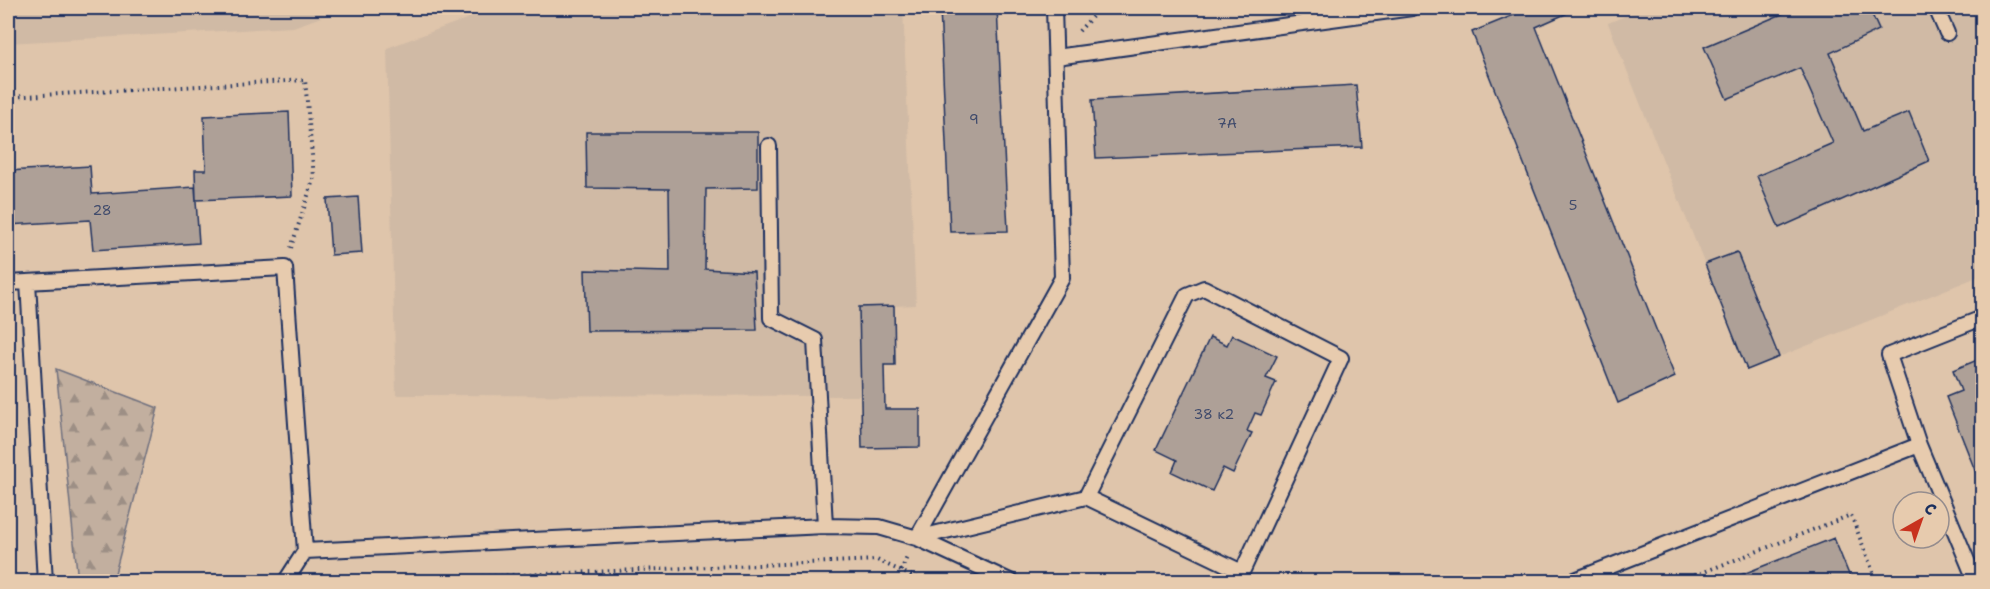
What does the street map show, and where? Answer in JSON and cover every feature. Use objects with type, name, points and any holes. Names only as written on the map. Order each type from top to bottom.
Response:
[{"type":"lane","points":[[917,538],[1062,279],[1054,8]]},
{"type":"lane","points":[[1056,57],[1412,8]]},
{"type":"lane","points":[[1936,8],[1947,33]]},
{"type":"lane","points":[[769,146],[771,318],[815,340],[825,526]]},
{"type":"lane","points":[[8,283],[285,267],[305,551],[285,582]]},
{"type":"lane","points":[[28,282],[45,582]]},
{"type":"lane","points":[[917,538],[1086,497],[1242,572],[1341,358],[1204,288],[1187,295],[1086,497]]},
{"type":"lane","points":[[1976,582],[1919,445],[1889,355],[1983,318]]},
{"type":"lane","points":[[1570,582],[1919,445]]},
{"type":"lane","points":[[305,551],[825,526],[879,527],[917,538],[1012,582]]},
{"type":"path","points":[[8,97],[305,80],[314,177],[285,267]]},
{"type":"path","points":[[1678,582],[1851,515],[1877,582]]},
{"type":"path","points":[[356,582],[877,560],[925,582]]},
{"type":"path","points":[[560,573],[560,582]]},
{"type":"shaded area","points":[[8,8],[347,8],[293,27],[8,43]]},
{"type":"shaded area","points":[[496,8],[903,8],[916,305],[894,306],[895,365],[884,366],[885,409],[920,409],[920,447],[862,448],[860,396],[396,395],[387,48]]},
{"type":"shaded area","points":[[1645,8],[1982,8],[1982,275],[1747,370],[1608,23]]},
{"type":"green space","points":[[56,369],[158,408],[113,581],[78,581]]},
{"type":"building","points":[[940,8],[997,8],[1008,231],[950,232]]},
{"type":"building","points":[[1531,8],[1579,8],[1536,27],[1675,377],[1618,403],[1472,32]]},
{"type":"building","points":[[1796,8],[1869,8],[1879,30],[1830,53],[1863,131],[1909,112],[1929,161],[1779,228],[1757,176],[1833,143],[1800,68],[1727,99],[1704,47]]},
{"type":"building","points":[[1356,85],[1362,147],[1096,158],[1092,100]]},
{"type":"building","points":[[289,112],[292,196],[196,200],[195,170],[206,170],[204,116]]},
{"type":"building","points":[[586,132],[758,132],[758,188],[706,189],[705,269],[754,272],[757,330],[587,331],[585,270],[670,272],[669,189],[587,188]]},
{"type":"building","points":[[90,166],[92,194],[195,187],[199,243],[93,250],[90,220],[8,225],[8,171]]},
{"type":"building","points":[[358,197],[362,253],[331,255],[327,199]]},
{"type":"building","points":[[1737,252],[1779,357],[1747,370],[1705,264]]},
{"type":"building","points":[[894,306],[895,365],[884,365],[885,409],[920,409],[920,447],[862,448],[859,307]]},
{"type":"building","points":[[1232,335],[1277,356],[1266,378],[1276,382],[1261,415],[1255,413],[1247,431],[1252,433],[1233,473],[1223,468],[1212,491],[1172,472],[1177,460],[1156,450],[1210,337],[1227,345]]},
{"type":"building","points":[[1982,358],[1982,488],[1946,397],[1961,391],[1953,370]]},
{"type":"building","points":[[1834,538],[1852,582],[1723,582]]}]
